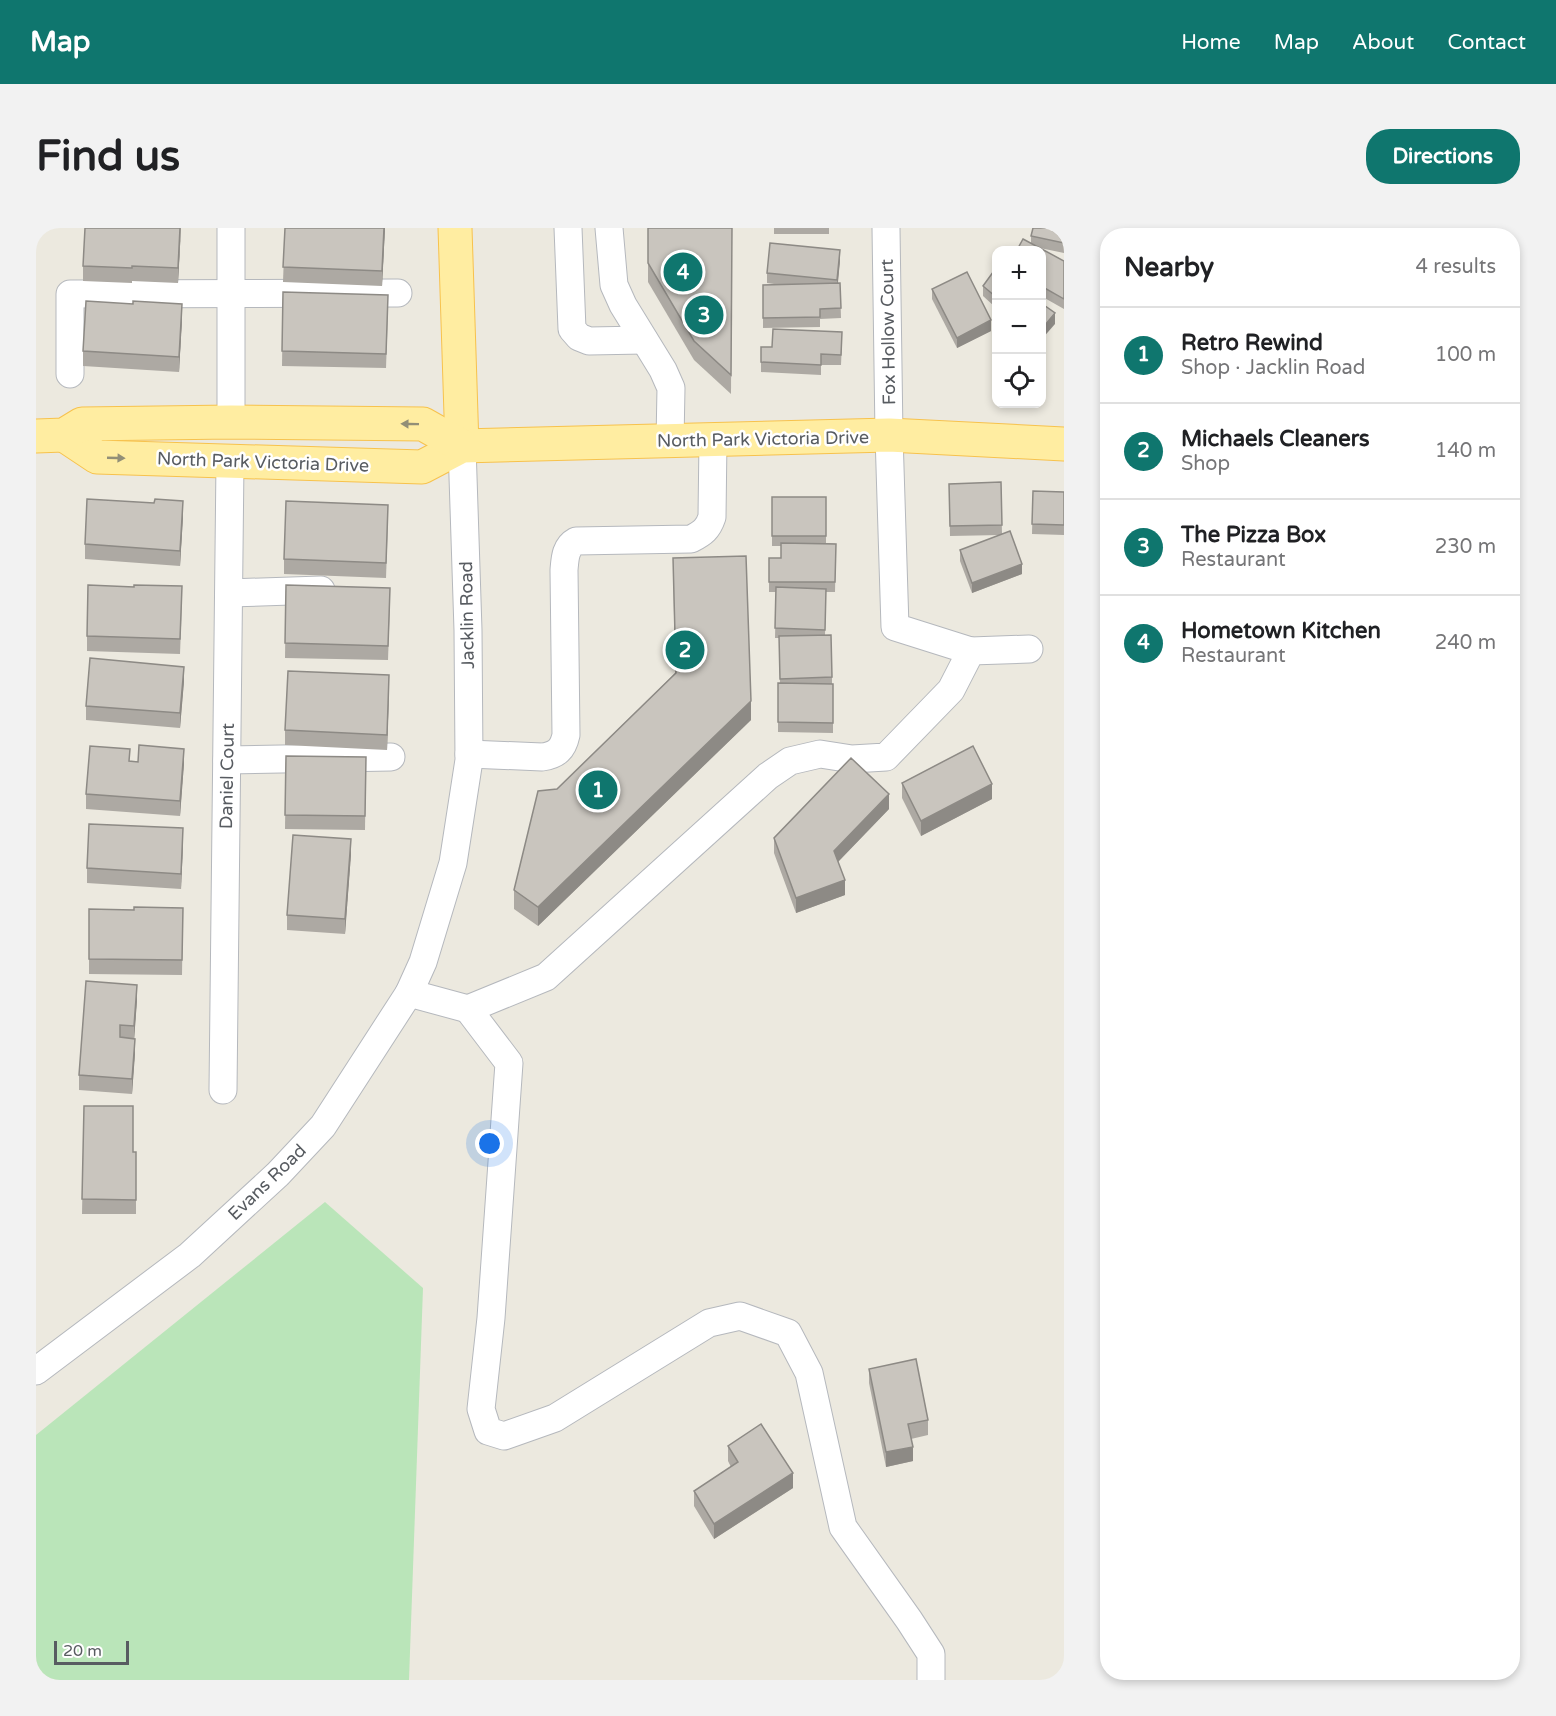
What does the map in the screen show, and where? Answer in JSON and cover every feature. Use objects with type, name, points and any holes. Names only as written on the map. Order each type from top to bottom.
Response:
[{"type":"main road","name":"Jacklin Road","points":[[455,228],[462,446]]},
{"type":"main road","name":"North Park Victoria Drive","points":[[50,436],[82,424],[231,422],[423,424],[462,446]]},
{"type":"main road","name":"North Park Victoria Drive","points":[[50,436],[97,457],[422,467],[462,446],[889,435],[1064,444]]},
{"type":"street","points":[[231,228],[231,422]]},
{"type":"street","points":[[568,228],[572,329],[579,337],[589,341],[644,340]]},
{"type":"street","points":[[609,228],[614,285],[623,305],[663,370],[671,388],[670,441]]},
{"type":"street","name":"Fox Hollow Court","points":[[886,228],[895,627],[971,651]]},
{"type":"street","points":[[70,374],[70,294],[398,293]]},
{"type":"street","points":[[469,754],[542,757],[559,751],[566,735],[564,570],[566,552],[576,541],[692,538],[709,528],[712,517],[713,440]]},
{"type":"street","name":"Jacklin Road","points":[[410,993],[423,962],[453,863],[469,754],[468,630],[462,446]]},
{"type":"street","name":"Daniel Court","points":[[223,1090],[230,462]]},
{"type":"street","points":[[230,593],[348,590]]},
{"type":"street","points":[[468,1010],[546,977],[768,776],[790,761],[820,754],[852,759],[886,757],[951,690],[971,651],[1029,649]]},
{"type":"street","points":[[227,760],[391,757]]},
{"type":"street","points":[[410,993],[468,1010],[509,1063],[491,1318],[481,1409],[488,1431],[504,1436],[555,1418],[710,1323],[740,1316],[788,1333],[809,1373],[843,1527],[931,1654],[931,1680]]},
{"type":"street","name":"Evans Road","points":[[36,1371],[190,1255],[278,1174],[322,1126],[410,993]]},
{"type":"green space","points":[[325,1202],[423,1288],[409,1680],[36,1680],[36,1435]]},
{"type":"building","points":[[85,228],[180,228],[178,268],[83,266]]},
{"type":"building","points":[[285,228],[384,228],[382,271],[283,267]]},
{"type":"building","points":[[648,228],[732,228],[731,375],[694,341],[648,263]]},
{"type":"building","points":[[1033,228],[1064,228],[1064,243],[1031,236]]},
{"type":"building","points":[[1023,239],[1036,246],[1019,246]]},
{"type":"building","points":[[770,243],[840,250],[837,280],[767,273]]},
{"type":"building","points":[[1046,251],[1064,261],[1064,299],[1046,289]]},
{"type":"building","points":[[967,272],[991,320],[957,338],[932,289]]},
{"type":"building","points":[[992,274],[992,294],[983,286]]},
{"type":"building","points":[[840,283],[841,308],[820,309],[820,317],[763,318],[763,285]]},
{"type":"building","points":[[283,292],[388,295],[386,354],[282,351]]},
{"type":"building","points":[[86,301],[182,304],[179,357],[83,351]]},
{"type":"building","points":[[1046,307],[1055,313],[1046,324]]},
{"type":"building","points":[[773,329],[842,332],[841,355],[821,354],[821,365],[761,362],[761,347],[772,347]]},
{"type":"building","points":[[1001,482],[1002,525],[950,526],[949,484]]},
{"type":"building","points":[[1033,491],[1064,492],[1064,525],[1032,524]]},
{"type":"building","points":[[772,497],[826,497],[826,536],[772,536]]},
{"type":"building","points":[[87,499],[154,503],[155,499],[183,501],[180,551],[85,544]]},
{"type":"building","points":[[286,501],[388,505],[386,563],[284,559]]},
{"type":"building","points":[[1010,531],[1022,564],[972,583],[960,550]]},
{"type":"building","points":[[781,543],[836,544],[835,582],[769,582],[769,558],[781,558]]},
{"type":"building","points":[[746,556],[751,701],[538,907],[514,890],[538,791],[557,789],[676,673],[673,558]]},
{"type":"building","points":[[88,585],[182,586],[180,639],[87,636]]},
{"type":"building","points":[[286,585],[390,588],[388,646],[285,643]]},
{"type":"building","points":[[776,587],[826,589],[825,630],[775,628]]},
{"type":"building","points":[[831,635],[832,677],[780,679],[779,636]]},
{"type":"building","points":[[90,658],[184,667],[180,713],[86,706]]},
{"type":"building","points":[[288,671],[389,675],[387,735],[285,730]]},
{"type":"building","points":[[778,683],[833,684],[833,723],[778,722]]},
{"type":"building","points":[[139,745],[184,749],[180,801],[86,794],[90,746],[130,749],[129,761],[138,762]]},
{"type":"building","points":[[973,746],[992,784],[921,821],[902,783]]},
{"type":"building","points":[[286,756],[366,757],[365,816],[285,815]]},
{"type":"building","points":[[851,758],[889,794],[834,851],[845,880],[796,898],[774,838]]},
{"type":"building","points":[[89,824],[183,828],[181,874],[87,868]]},
{"type":"building","points":[[293,835],[351,839],[345,919],[287,915]]},
{"type":"building","points":[[134,907],[183,908],[182,960],[89,959],[89,909],[134,910]]},
{"type":"building","points":[[86,981],[137,985],[134,1026],[120,1025],[120,1037],[135,1039],[132,1079],[79,1075]]},
{"type":"building","points":[[84,1106],[133,1106],[136,1200],[82,1199]]},
{"type":"building","points":[[916,1359],[928,1420],[908,1424],[913,1447],[886,1452],[869,1369]]},
{"type":"building","points":[[761,1424],[793,1473],[714,1524],[694,1491],[738,1462],[728,1446]]},
{"type":"place","name":"Hometown Kitchen","points":[[683,272]]},
{"type":"place","name":"The Pizza Box","points":[[704,315]]},
{"type":"place","name":"Michaels Cleaners","points":[[685,650]]},
{"type":"place","name":"Retro Rewind","points":[[598,790]]}]
